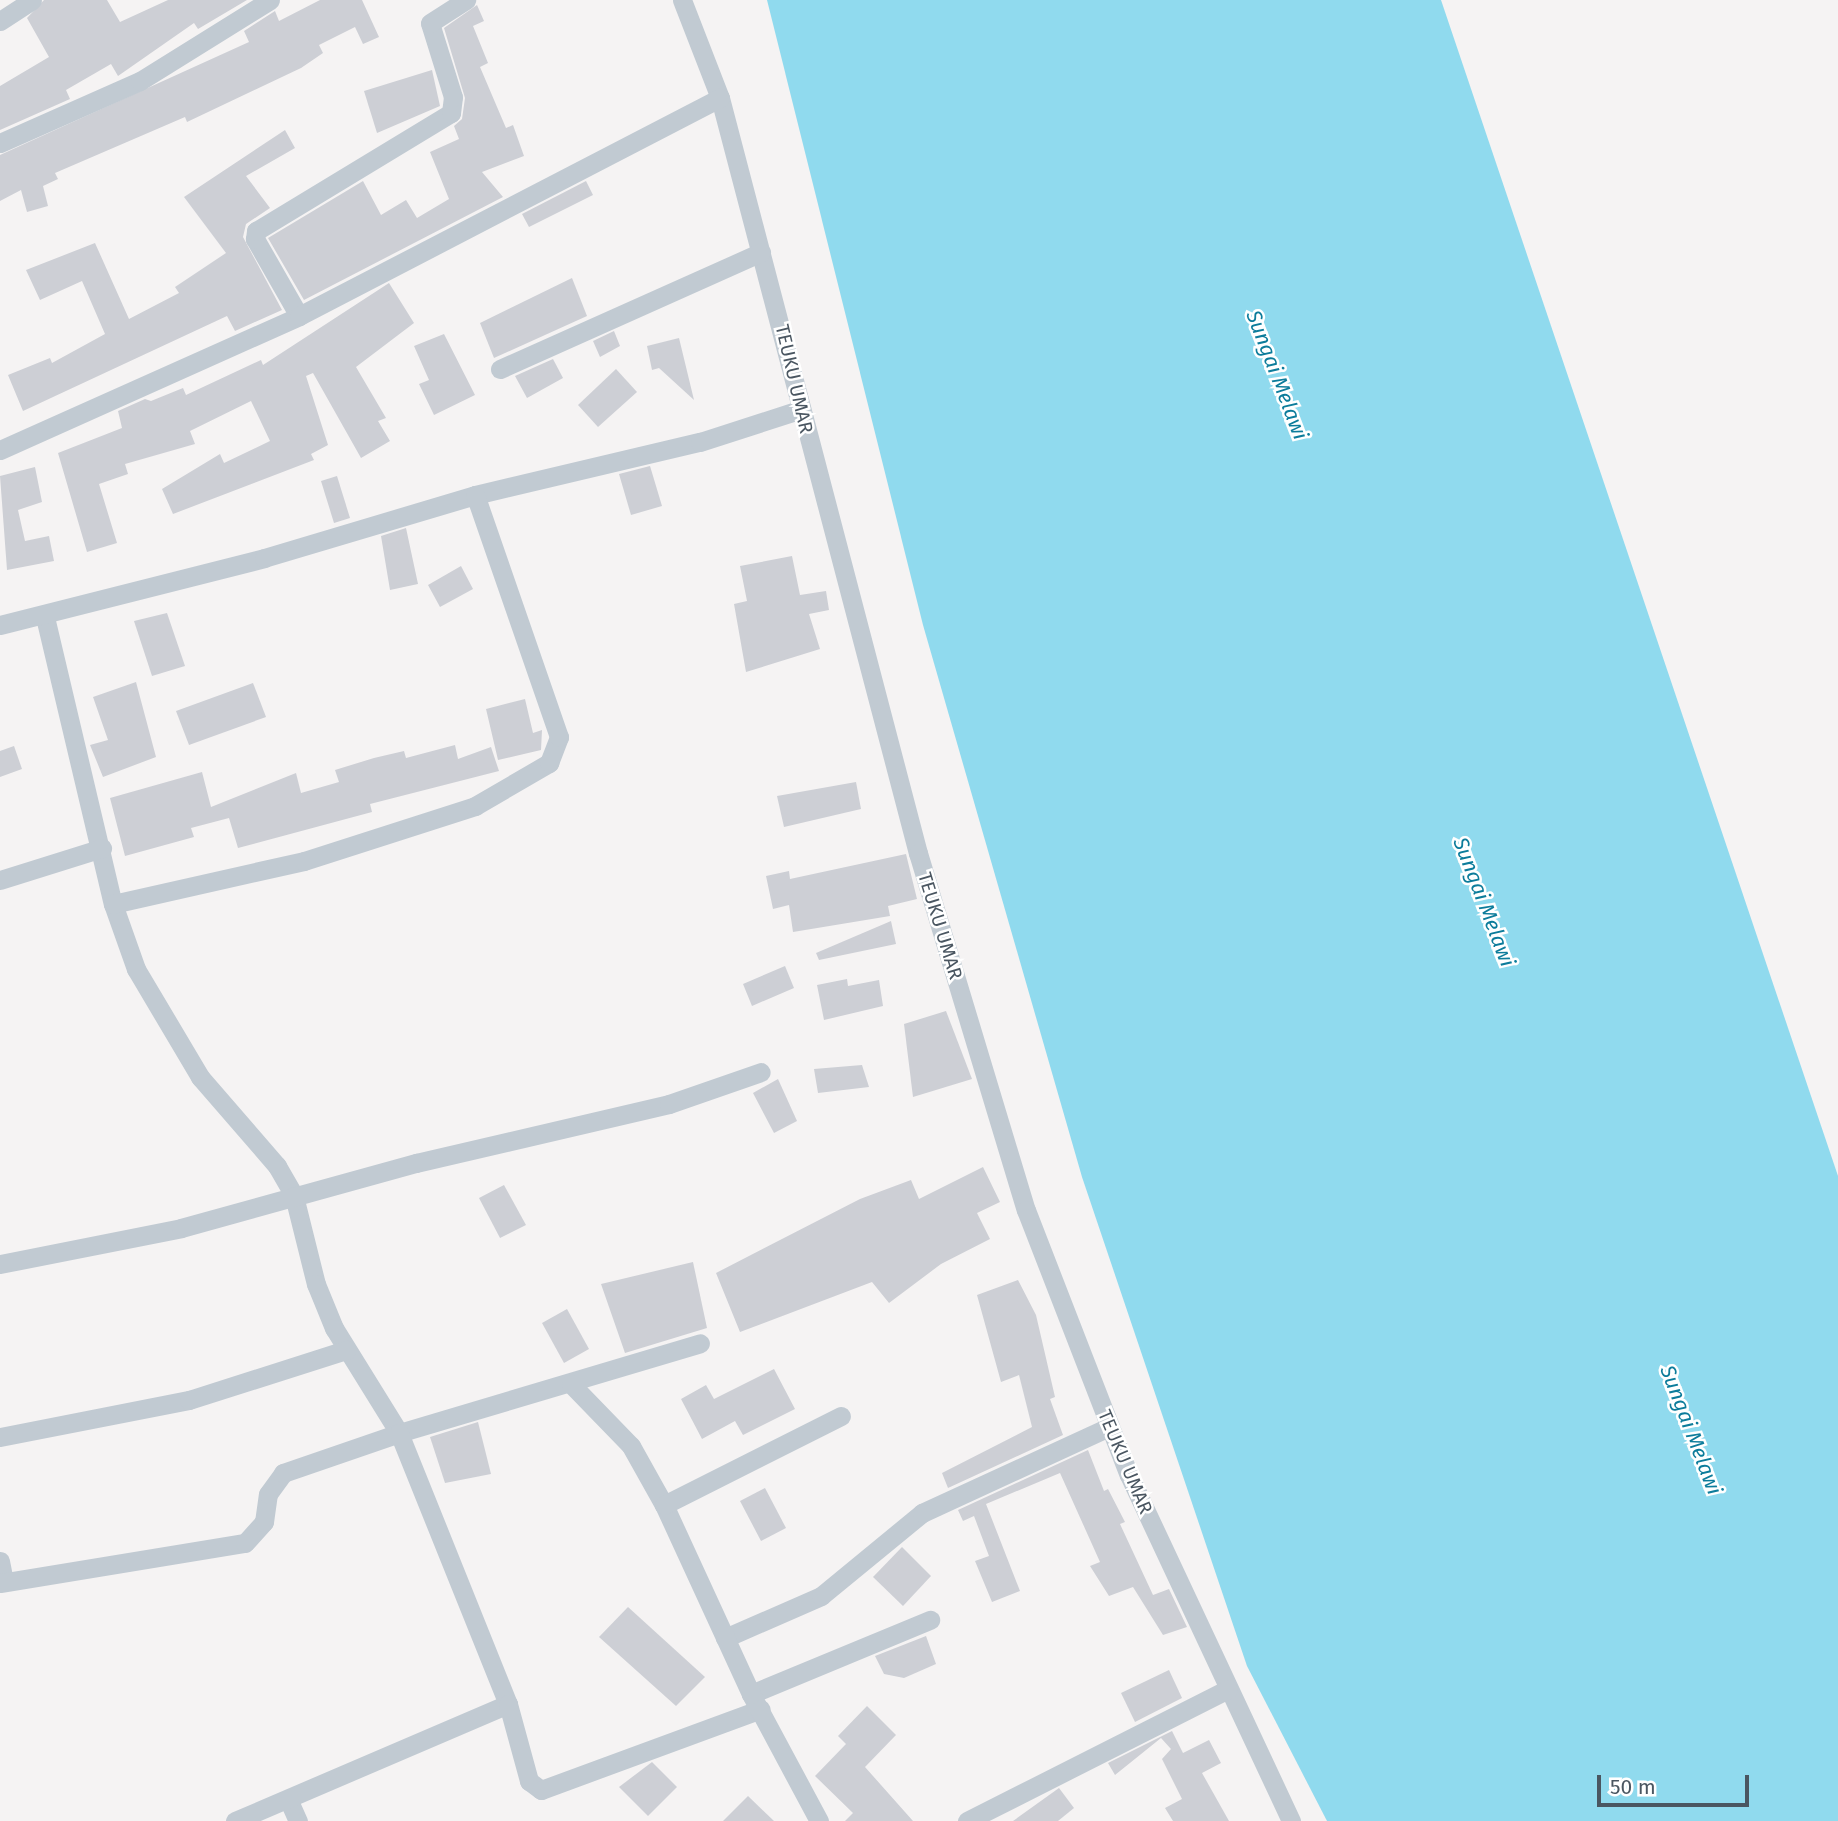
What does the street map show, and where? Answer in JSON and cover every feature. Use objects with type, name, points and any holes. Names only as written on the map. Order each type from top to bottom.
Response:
[{"type":"street","points":[[0,21],[32,0]]},
{"type":"street","points":[[0,143],[140,81],[270,0]]},
{"type":"street","points":[[299,316],[255,239],[256,231],[451,113],[453,97],[430,23],[466,0]]},
{"type":"street","name":"TEUKU UMAR","points":[[682,0],[720,98],[918,853],[1026,1210],[1109,1427],[1291,1821]]},
{"type":"street","points":[[0,450],[299,316],[720,98]]},
{"type":"street","points":[[500,369],[761,251]]},
{"type":"street","points":[[1,620],[45,617],[475,495],[700,442],[800,410]]},
{"type":"street","points":[[113,904],[304,861],[475,806],[549,763],[559,737],[475,495]]},
{"type":"street","points":[[45,617],[102,848],[113,904],[136,969],[200,1077],[277,1166],[294,1196],[316,1284],[346,1350],[400,1433],[508,1704],[529,1781],[541,1790],[756,1701],[930,1620]]},
{"type":"street","points":[[0,880],[102,848]]},
{"type":"street","points":[[0,1264],[181,1228],[294,1196],[669,1104],[761,1072]]},
{"type":"street","points":[[0,1561],[2,1582],[245,1543],[264,1522],[271,1487],[283,1473],[400,1433],[571,1384],[699,1343]]},
{"type":"street","points":[[0,1437],[189,1400],[346,1350]]},
{"type":"street","points":[[571,1384],[631,1446],[664,1505],[725,1638],[819,1821]]},
{"type":"street","points":[[664,1505],[841,1416]]},
{"type":"street","points":[[725,1638],[821,1596],[922,1513],[1109,1427]]},
{"type":"street","points":[[967,1821],[1228,1689]]},
{"type":"street","points":[[235,1821],[289,1801],[508,1704]]},
{"type":"street","points":[[289,1801],[298,1821]]},
{"type":"water","name":"Sungai Melawi","points":[[767,0],[1441,0],[1838,1176],[1838,1821],[1327,1821],[1247,1666],[1082,1177],[923,625]]},
{"type":"building","points":[[44,0],[107,0],[120,22],[168,0],[247,0],[198,29],[194,23],[118,76],[111,64],[66,90],[70,99],[0,130],[0,86],[49,57],[27,18]]},
{"type":"building","points":[[320,0],[362,0],[379,37],[363,44],[355,27],[319,45],[323,53],[301,68],[187,122],[185,117],[55,173],[58,179],[43,186],[48,206],[27,212],[21,190],[0,201],[0,155],[249,42],[244,31],[275,11],[279,21]]},
{"type":"building","points":[[477,5],[484,21],[473,26],[488,63],[480,67],[506,128],[513,125],[524,156],[482,172],[503,197],[304,300],[268,238],[363,181],[381,215],[406,200],[417,218],[449,199],[430,152],[459,139],[454,126],[462,119],[465,98],[444,28]]},
{"type":"building","points":[[432,70],[440,106],[377,133],[364,91]]},
{"type":"building","points":[[285,130],[295,148],[246,176],[270,208],[246,224],[243,237],[282,310],[235,331],[227,316],[23,411],[8,375],[50,358],[52,363],[105,334],[82,281],[40,300],[26,270],[95,243],[129,319],[179,293],[175,287],[226,253],[184,197]]},
{"type":"building","points":[[586,181],[593,195],[529,227],[522,214]]},
{"type":"building","points":[[572,278],[587,316],[494,358],[480,323]]},
{"type":"building","points":[[389,283],[414,323],[356,367],[386,418],[378,421],[390,441],[361,458],[313,373],[306,376],[328,445],[311,454],[314,460],[173,514],[162,489],[220,454],[224,463],[270,441],[251,401],[190,431],[195,444],[125,464],[128,474],[99,484],[117,543],[87,552],[58,453],[122,428],[118,411],[145,399],[151,401],[183,388],[186,395],[261,360],[263,365]]},
{"type":"building","points":[[614,331],[620,346],[600,357],[593,341]]},
{"type":"building","points":[[444,334],[475,395],[434,415],[419,384],[429,380],[414,346]]},
{"type":"building","points":[[679,338],[694,400],[659,368],[652,370],[647,346]]},
{"type":"building","points":[[553,359],[563,378],[527,398],[515,376]]},
{"type":"building","points":[[616,369],[637,392],[598,427],[578,405]]},
{"type":"building","points":[[650,466],[662,506],[631,515],[619,474]]},
{"type":"building","points":[[35,467],[42,502],[18,510],[25,541],[49,536],[54,561],[7,570],[0,476]]},
{"type":"building","points":[[337,476],[350,518],[334,523],[321,481]]},
{"type":"building","points":[[406,528],[418,584],[390,590],[381,536]]},
{"type":"building","points":[[792,556],[800,595],[826,591],[829,610],[809,614],[820,649],[746,672],[734,604],[747,601],[740,566]]},
{"type":"building","points":[[461,566],[473,589],[440,607],[428,585]]},
{"type":"building","points":[[167,613],[185,666],[152,676],[134,621]]},
{"type":"building","points":[[136,682],[156,757],[103,777],[90,745],[108,740],[93,697]]},
{"type":"building","points":[[253,683],[266,717],[189,745],[176,711]]},
{"type":"building","points":[[525,699],[533,733],[542,730],[541,750],[498,760],[486,709]]},
{"type":"building","points":[[455,745],[458,759],[491,747],[499,771],[370,804],[372,812],[238,848],[229,818],[191,828],[194,837],[125,856],[110,798],[202,772],[211,807],[296,773],[301,793],[339,782],[335,770],[404,751],[406,758]]},
{"type":"building","points":[[14,746],[22,769],[0,777],[0,751]]},
{"type":"building","points":[[856,782],[861,809],[784,827],[777,796]]},
{"type":"building","points":[[906,854],[917,899],[888,906],[890,916],[793,932],[789,905],[773,909],[766,876],[789,871],[790,879]]},
{"type":"building","points":[[891,921],[896,944],[819,960],[816,953]]},
{"type":"building","points":[[785,966],[794,988],[752,1006],[743,984]]},
{"type":"building","points":[[847,979],[848,986],[879,980],[883,1006],[824,1020],[817,985]]},
{"type":"building","points":[[946,1011],[972,1079],[913,1097],[904,1024]]},
{"type":"building","points":[[862,1065],[869,1087],[818,1093],[814,1069]]},
{"type":"building","points":[[778,1079],[797,1121],[774,1133],[753,1093]]},
{"type":"building","points":[[983,1167],[1000,1202],[977,1213],[990,1239],[941,1264],[889,1303],[872,1282],[740,1332],[716,1273],[860,1199],[911,1180],[919,1199]]},
{"type":"building","points":[[504,1185],[526,1225],[500,1238],[479,1198]]},
{"type":"building","points":[[693,1262],[707,1328],[625,1353],[601,1284]]},
{"type":"building","points":[[1018,1280],[1036,1315],[1055,1397],[1050,1399],[1063,1435],[948,1488],[942,1473],[1032,1427],[1019,1375],[1001,1382],[977,1295]]},
{"type":"building","points":[[567,1309],[589,1349],[564,1363],[542,1323]]},
{"type":"building","points":[[774,1369],[795,1409],[743,1435],[735,1421],[702,1439],[681,1399],[706,1385],[714,1399]]},
{"type":"building","points":[[478,1422],[491,1474],[445,1483],[430,1437]]},
{"type":"building","points":[[1088,1450],[1104,1491],[1108,1489],[1125,1522],[1120,1524],[1153,1595],[1169,1589],[1187,1627],[1163,1635],[1133,1587],[1109,1596],[1090,1566],[1100,1562],[1060,1473],[986,1504],[1020,1591],[992,1602],[975,1561],[989,1556],[974,1516],[963,1521],[958,1510]]},
{"type":"building","points":[[765,1488],[786,1528],[761,1541],[740,1501]]},
{"type":"building","points":[[902,1547],[931,1576],[903,1606],[873,1577]]},
{"type":"building","points":[[628,1607],[705,1677],[676,1706],[599,1637]]},
{"type":"building","points":[[926,1636],[936,1664],[904,1678],[884,1674],[875,1656]]},
{"type":"building","points":[[1169,1670],[1182,1698],[1135,1722],[1121,1693]]},
{"type":"building","points":[[867,1706],[896,1735],[865,1767],[913,1821],[845,1821],[853,1813],[815,1776],[846,1744],[838,1736]]},
{"type":"building","points":[[1172,1731],[1183,1753],[1209,1740],[1221,1763],[1202,1773],[1229,1821],[1173,1821],[1165,1808],[1182,1799],[1162,1759],[1171,1749],[1161,1738],[1115,1775],[1108,1763]]},
{"type":"building","points":[[652,1762],[677,1787],[648,1816],[619,1787]]},
{"type":"building","points":[[1059,1788],[1074,1808],[1058,1821],[1013,1821]]},
{"type":"building","points":[[748,1796],[774,1821],[723,1821]]}]
